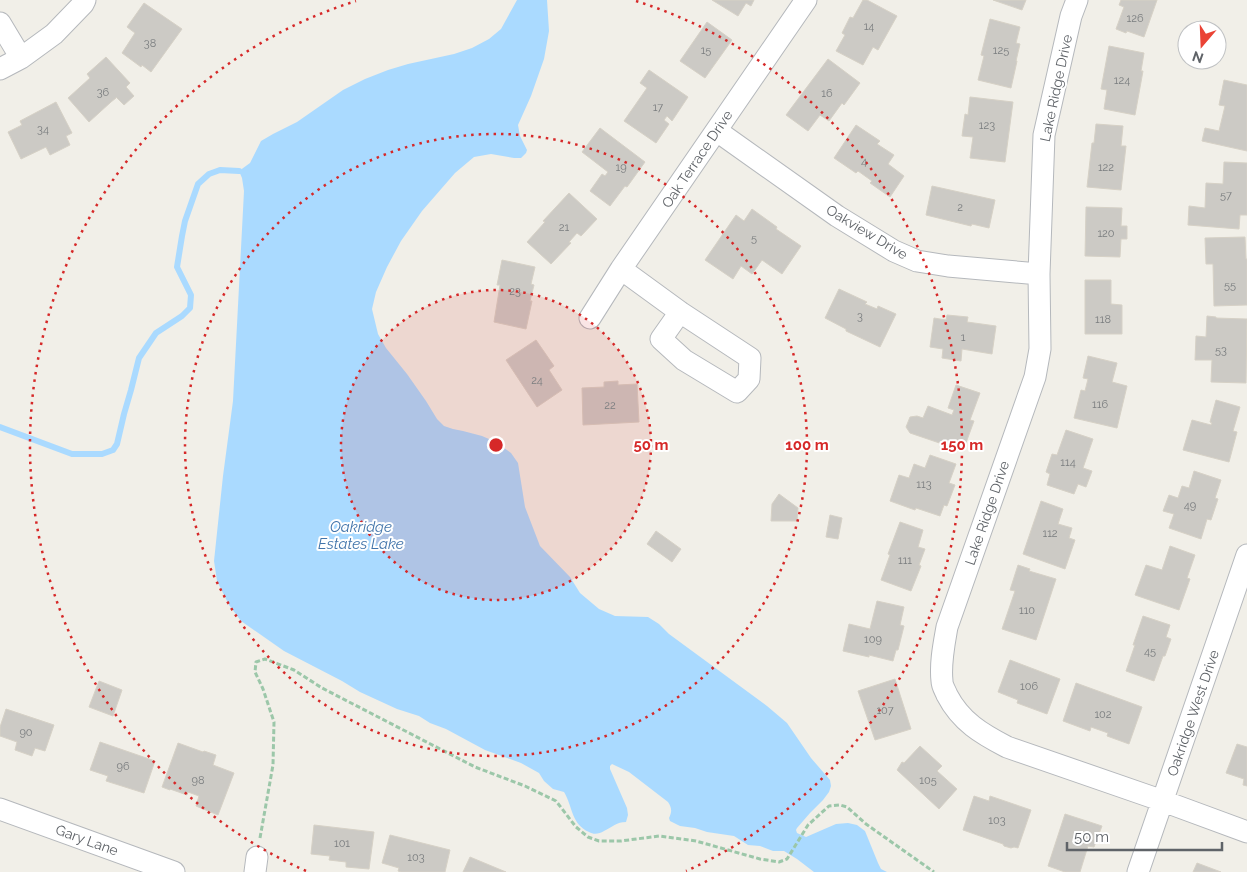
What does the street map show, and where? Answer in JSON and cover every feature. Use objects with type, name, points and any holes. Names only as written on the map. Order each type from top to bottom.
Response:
[{"type":"street","points":[[0,69],[21,58],[54,34],[86,0]]},
{"type":"street","name":"Oak Terrace Drive","points":[[590,318],[806,0]]},
{"type":"street","name":"Lake Ridge Drive","points":[[1077,0],[1071,16],[1044,135],[1039,274],[1040,349],[1035,377],[947,627],[942,655],[942,683],[952,705],[967,722],[1007,748],[1162,800],[1247,832]]},
{"type":"street","points":[[0,23],[21,58]]},
{"type":"street","name":"Oakview Drive","points":[[717,131],[837,216],[894,251],[917,260],[948,266],[1039,274]]},
{"type":"street","points":[[622,269],[680,312]]},
{"type":"street","name":"Oakridge West Drive","points":[[1138,872],[1247,555]]},
{"type":"street","name":"Gary Lane","points":[[0,809],[174,872]]},
{"type":"path","points":[[256,864],[273,765],[274,722],[255,672],[256,662],[265,659],[294,670],[322,688],[475,767],[525,786],[556,801],[576,827],[588,837],[599,840],[621,840],[659,836],[696,841],[760,859],[779,862],[787,859],[808,825],[829,806],[840,805],[847,807],[866,824],[934,872]]},
{"type":"water","name":"Oakridge Estates Lake","points":[[517,0],[547,0],[549,31],[544,59],[518,125],[520,136],[527,150],[526,153],[521,158],[491,154],[474,157],[455,173],[422,211],[401,241],[376,292],[372,309],[378,334],[386,348],[444,426],[482,436],[496,442],[511,453],[518,463],[525,507],[540,546],[570,577],[580,593],[599,609],[615,616],[648,617],[787,723],[811,758],[830,780],[831,786],[823,800],[797,828],[797,833],[806,837],[836,824],[848,823],[857,825],[865,831],[881,869],[887,872],[814,872],[784,851],[773,851],[760,846],[748,845],[734,836],[680,826],[670,821],[671,810],[668,802],[629,772],[612,764],[610,769],[627,808],[626,822],[617,824],[600,833],[591,833],[583,829],[576,820],[564,792],[553,789],[544,781],[539,773],[521,763],[485,750],[419,716],[397,709],[360,692],[284,651],[241,621],[229,605],[217,581],[214,561],[233,401],[244,191],[239,171],[250,163],[261,141],[297,122],[343,90],[388,70],[454,54],[472,48],[489,39],[501,29]]},
{"type":"building","points":[[712,0],[754,0],[751,6],[746,3],[738,16]]},
{"type":"building","points":[[863,0],[867,0],[897,16],[878,50],[873,47],[863,65],[836,51],[845,35],[842,33],[850,17],[853,18]]},
{"type":"building","points":[[993,0],[1026,0],[1022,10]]},
{"type":"building","points":[[1121,0],[1157,0],[1144,37],[1116,29],[1124,7],[1119,5]]},
{"type":"building","points":[[144,3],[182,29],[151,72],[122,53],[135,33],[127,27]]},
{"type":"building","points":[[990,19],[1020,27],[1016,43],[1020,44],[1011,88],[978,80],[984,56],[981,55]]},
{"type":"building","points":[[707,22],[732,40],[705,78],[680,61]]},
{"type":"building","points":[[1109,46],[1144,53],[1141,71],[1143,71],[1135,115],[1104,109],[1107,90],[1101,89]]},
{"type":"building","points":[[106,57],[130,83],[126,87],[134,96],[124,105],[116,97],[89,122],[68,98],[90,78],[87,74]]},
{"type":"building","points":[[828,59],[860,83],[844,105],[842,103],[829,121],[820,115],[808,131],[786,115]]},
{"type":"building","points":[[649,70],[688,97],[672,121],[667,116],[664,120],[669,124],[656,143],[624,121],[647,88],[640,83]]},
{"type":"building","points":[[1224,80],[1247,85],[1247,151],[1202,141],[1205,128],[1219,131],[1225,106],[1219,105]]},
{"type":"building","points":[[970,97],[1013,102],[1005,162],[970,158],[973,137],[962,136],[965,114],[968,115]]},
{"type":"building","points":[[56,102],[72,133],[66,136],[70,145],[50,155],[46,147],[21,159],[8,132],[22,125],[20,121]]},
{"type":"building","points":[[1096,124],[1123,126],[1121,146],[1126,146],[1121,190],[1087,187]]},
{"type":"building","points":[[856,125],[880,141],[877,144],[894,155],[888,164],[904,176],[890,197],[870,183],[872,181],[858,171],[856,173],[834,158]]},
{"type":"building","points":[[600,128],[645,162],[610,206],[590,191],[602,174],[605,176],[608,172],[582,152]]},
{"type":"building","points":[[1224,162],[1247,163],[1247,215],[1240,215],[1239,229],[1188,225],[1189,206],[1205,208],[1206,183],[1223,184]]},
{"type":"building","points":[[932,186],[995,200],[989,228],[972,224],[971,226],[926,215]]},
{"type":"building","points":[[569,193],[597,219],[581,236],[577,233],[569,242],[571,243],[551,264],[527,242],[545,222],[543,221]]},
{"type":"building","points":[[1086,207],[1122,208],[1121,226],[1127,226],[1127,239],[1121,239],[1120,257],[1085,256]]},
{"type":"building","points":[[752,209],[801,246],[782,274],[762,260],[752,274],[741,266],[733,279],[705,260],[736,215],[744,221]]},
{"type":"building","points":[[1245,237],[1247,305],[1214,306],[1213,264],[1206,264],[1205,238]]},
{"type":"building","points":[[502,260],[535,267],[531,284],[534,285],[530,301],[532,301],[526,329],[494,322],[500,285],[497,285]]},
{"type":"building","points":[[1085,280],[1111,280],[1111,304],[1122,305],[1122,334],[1085,334]]},
{"type":"building","points":[[839,289],[867,302],[865,304],[877,309],[878,306],[896,314],[880,347],[846,331],[846,329],[825,318]]},
{"type":"building","points":[[947,315],[968,317],[967,322],[996,326],[992,354],[962,349],[961,361],[942,358],[943,349],[930,347],[934,318],[946,320]]},
{"type":"building","points":[[1207,316],[1247,319],[1246,383],[1211,382],[1212,360],[1195,360],[1196,336],[1206,337]]},
{"type":"building","points":[[536,340],[554,366],[549,370],[562,390],[537,407],[506,360]]},
{"type":"building","points":[[1088,356],[1117,363],[1112,382],[1127,386],[1117,428],[1074,418],[1081,390],[1085,391],[1088,379],[1083,378]]},
{"type":"building","points":[[618,381],[618,385],[637,384],[639,422],[583,425],[582,388],[604,387],[604,382]]},
{"type":"building","points":[[956,385],[980,393],[970,420],[974,421],[963,451],[910,433],[906,427],[910,417],[917,416],[923,418],[928,406],[952,415],[954,410],[948,408]]},
{"type":"building","points":[[1216,400],[1240,407],[1233,431],[1237,432],[1229,462],[1183,450],[1192,420],[1211,425],[1212,423],[1210,422]]},
{"type":"building","points":[[1066,430],[1093,439],[1083,468],[1092,471],[1086,487],[1078,484],[1074,494],[1047,485],[1050,474],[1046,472],[1052,454],[1057,455]]},
{"type":"building","points":[[930,455],[956,464],[949,483],[955,485],[947,506],[944,505],[940,516],[890,501],[899,475],[909,478],[914,464],[925,468]]},
{"type":"building","points":[[1194,471],[1221,480],[1215,498],[1218,499],[1211,520],[1207,519],[1201,539],[1169,528],[1174,514],[1163,511],[1169,495],[1178,498],[1182,486],[1189,488]]},
{"type":"building","points":[[779,494],[798,508],[797,521],[771,521],[772,504]]},
{"type":"building","points":[[1041,501],[1063,509],[1058,524],[1072,528],[1069,538],[1075,540],[1065,569],[1023,554]]},
{"type":"building","points":[[830,515],[842,518],[838,539],[826,537]]},
{"type":"building","points":[[900,522],[923,530],[918,547],[925,549],[919,565],[921,566],[911,591],[881,580]]},
{"type":"building","points":[[656,531],[681,549],[672,562],[647,544]]},
{"type":"building","points":[[1170,546],[1195,555],[1187,578],[1190,579],[1179,610],[1135,595],[1146,565],[1162,570]]},
{"type":"building","points":[[1018,565],[1030,569],[1029,571],[1056,579],[1036,640],[1002,629],[1015,591],[1010,590]]},
{"type":"building","points":[[877,601],[904,607],[900,625],[904,626],[893,661],[843,651],[849,624],[870,629]]},
{"type":"building","points":[[1143,616],[1170,625],[1166,637],[1171,639],[1154,681],[1126,671]]},
{"type":"building","points":[[1010,660],[1060,679],[1047,714],[1017,703],[1018,700],[998,692]]},
{"type":"building","points":[[895,679],[911,729],[875,740],[858,691]]},
{"type":"building","points":[[99,681],[122,690],[113,716],[89,707]]},
{"type":"building","points":[[1076,683],[1142,707],[1129,744],[1107,736],[1108,733],[1091,727],[1090,731],[1063,721]]},
{"type":"building","points":[[6,709],[54,725],[45,751],[35,748],[32,756],[15,750],[17,742],[0,736],[0,727]]},
{"type":"building","points":[[100,742],[155,761],[144,793],[106,781],[108,776],[90,770]]},
{"type":"building","points":[[178,743],[216,755],[213,765],[234,773],[218,815],[196,806],[199,796],[188,792],[187,795],[162,787]]},
{"type":"building","points":[[1237,744],[1247,747],[1247,786],[1243,785],[1244,779],[1226,773]]},
{"type":"building","points":[[920,746],[942,766],[937,771],[957,789],[939,809],[897,770],[902,762],[904,763]]},
{"type":"building","points":[[974,796],[989,801],[990,796],[1031,810],[1018,848],[1004,846],[963,830]]},
{"type":"building","points":[[1065,814],[1102,826],[1094,847],[1088,846],[1080,872],[1065,872],[1048,866]]},
{"type":"building","points":[[314,825],[374,832],[369,869],[346,867],[346,862],[329,860],[330,856],[311,854]]},
{"type":"building","points":[[390,835],[450,850],[445,872],[401,872],[398,871],[399,868],[382,863]]},
{"type":"building","points":[[470,857],[506,872],[463,872]]},
{"type":"building","points":[[1197,863],[1221,872],[1193,872]]},
{"type":"waterway","points":[[0,427],[72,454],[102,454],[113,450],[117,444],[139,358],[156,333],[182,316],[190,308],[191,295],[177,267],[185,221],[198,184],[209,174],[220,170],[239,171]]}]
